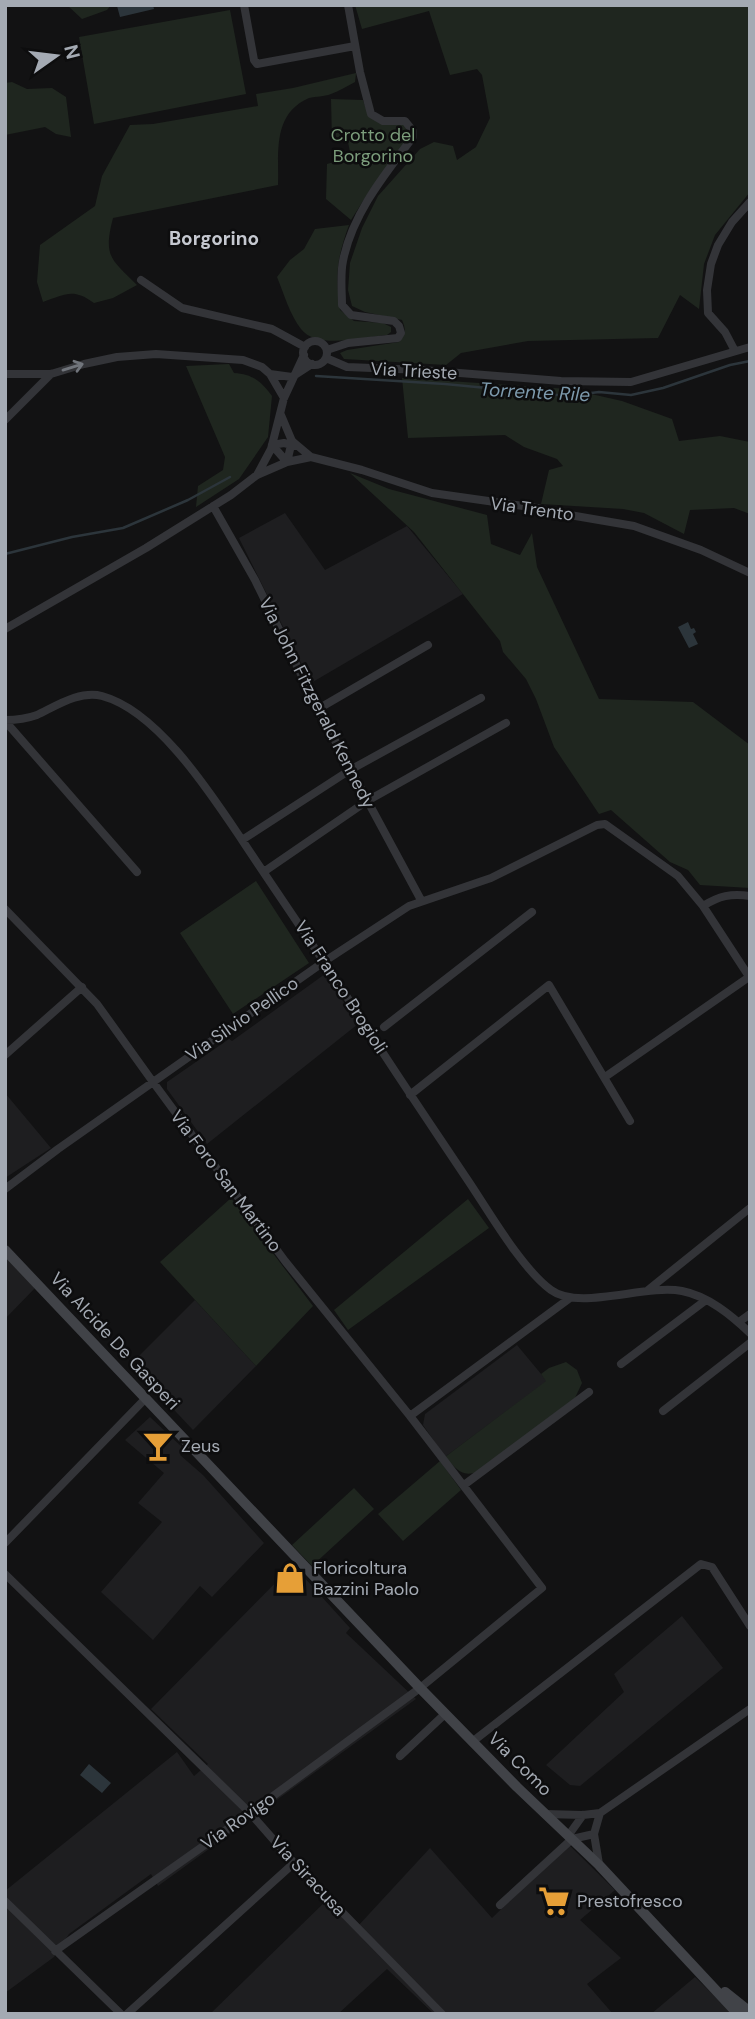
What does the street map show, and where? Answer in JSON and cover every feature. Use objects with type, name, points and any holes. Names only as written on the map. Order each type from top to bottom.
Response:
[{"type":"main road","name":"Via Alcide De Gasperi","points":[[5,1250],[315,1578]]},
{"type":"main road","name":"Via Como","points":[[315,1578],[472,1742],[599,1865],[738,2014]]},
{"type":"main road","name":"Via Como","points":[[702,1973],[750,2012]]},
{"type":"street","points":[[244,5],[257,64],[355,46]]},
{"type":"street","points":[[270,374],[292,377],[312,364],[320,364],[327,354],[348,344],[398,338],[401,333],[394,321],[351,315],[342,305],[342,264],[349,237],[371,194],[413,137],[413,131],[405,121],[383,121],[371,114],[348,5]]},
{"type":"street","points":[[735,351],[725,332],[708,313],[708,290],[711,264],[718,245],[732,222],[750,202]]},
{"type":"street","points":[[141,280],[182,309],[272,329],[304,351],[312,364]]},
{"type":"street","points":[[292,377],[311,341],[319,341],[327,354]]},
{"type":"street","name":"Via Trieste","points":[[327,354],[347,367],[561,381],[631,382],[750,347]]},
{"type":"street","points":[[5,374],[51,374],[94,362],[156,354],[243,360],[262,367],[270,374],[284,398]]},
{"type":"street","points":[[5,420],[51,374]]},
{"type":"street","name":"Via Trento","points":[[257,475],[272,445],[292,377]]},
{"type":"street","name":"Via Trento","points":[[281,415],[295,445],[311,457],[432,493],[537,508],[634,526],[701,550],[750,573]]},
{"type":"street","points":[[272,445],[295,445],[288,462],[272,445]]},
{"type":"street","name":"Via Trento","points":[[5,629],[146,548],[257,475],[288,462],[311,457]]},
{"type":"street","name":"Via John Fitzgerald Kennedy","points":[[213,506],[255,580],[318,709],[421,901]]},
{"type":"street","points":[[318,709],[428,645]]},
{"type":"street","name":"Via Franco Brogioli","points":[[5,721],[28,718],[83,695],[100,695],[153,727],[177,751],[265,871],[495,1221],[538,1278],[552,1291],[570,1297]]},
{"type":"street","points":[[242,840],[350,770],[481,698]]},
{"type":"street","points":[[5,721],[137,872]]},
{"type":"street","points":[[265,871],[368,801],[506,723]]},
{"type":"street","name":"Via Silvio Pellico","points":[[6,1189],[325,961],[421,901],[491,878],[597,825],[605,824],[678,876],[703,906]]},
{"type":"street","points":[[606,1077],[749,977],[703,906],[719,896],[750,895]]},
{"type":"street","name":"Via Foro San Martino","points":[[5,909],[97,1004],[285,1261],[410,1416],[542,1588]]},
{"type":"street","points":[[384,1027],[531,912]]},
{"type":"street","points":[[410,1095],[549,985],[630,1121]]},
{"type":"street","points":[[5,1055],[82,987]]},
{"type":"street","points":[[648,1290],[750,1208]]},
{"type":"street","points":[[410,1416],[570,1297],[598,1297],[648,1290],[682,1291],[706,1300],[739,1322],[750,1333]]},
{"type":"street","points":[[621,1364],[706,1300]]},
{"type":"street","points":[[739,1322],[750,1314]]},
{"type":"street","points":[[663,1411],[750,1343]]},
{"type":"street","points":[[464,1485],[589,1392]]},
{"type":"street","points":[[5,1543],[145,1399]]},
{"type":"street","points":[[472,1742],[701,1563],[712,1567],[750,1626]]},
{"type":"street","name":"Via Siracusa","points":[[5,1574],[250,1814],[294,1863],[442,2014]]},
{"type":"street","name":"Via Rovigo","points":[[55,1951],[250,1814],[420,1688],[542,1588]]},
{"type":"street","points":[[545,1814],[600,1813],[750,1709]]},
{"type":"street","points":[[400,1756],[445,1714]]},
{"type":"street","points":[[599,1865],[594,1834],[600,1813]]},
{"type":"street","points":[[500,1905],[570,1838],[583,1815]]},
{"type":"street","points":[[570,1838],[594,1834]]},
{"type":"street","points":[[127,2014],[294,1863]]},
{"type":"street","points":[[5,1901],[121,2014]]},
{"type":"shaded area","points":[[153,5],[154,9],[120,17],[117,6]]},
{"type":"shaded area","points":[[285,513],[325,570],[407,526],[463,594],[311,683],[239,538]]},
{"type":"shaded area","points":[[688,622],[696,632],[693,634],[698,644],[689,648],[678,627]]},
{"type":"shaded area","points":[[325,974],[358,1024],[207,1144],[167,1089],[167,1082],[229,1039],[232,1041]]},
{"type":"shaded area","points":[[5,1093],[51,1148],[5,1178]]},
{"type":"shaded area","points":[[5,1257],[35,1288],[5,1319]]},
{"type":"shaded area","points":[[195,1300],[256,1366],[193,1430],[131,1364]]},
{"type":"shaded area","points":[[517,1345],[547,1381],[445,1457],[423,1425],[425,1414]]},
{"type":"shaded area","points":[[150,1417],[184,1449],[180,1455],[203,1475],[264,1543],[212,1597],[200,1586],[153,1640],[101,1592],[162,1522],[138,1503],[164,1473],[125,1440]]},
{"type":"shaded area","points":[[293,1565],[350,1628],[346,1633],[416,1699],[158,1886],[151,1874],[69,1934],[54,1957],[5,1993],[5,1891],[177,1752],[194,1776],[208,1764],[151,1709]]},
{"type":"shaded area","points":[[682,1616],[723,1668],[580,1786],[570,1785],[546,1765],[624,1692],[614,1674]]},
{"type":"shaded area","points":[[89,1764],[111,1783],[102,1793],[80,1775]]},
{"type":"shaded area","points":[[568,1844],[615,1890],[580,1920],[621,1958],[587,1984],[613,2014],[434,2014],[387,1969],[338,2014],[210,2014],[330,1897],[358,1926],[430,1848],[492,1918]]},
{"type":"shaded area","points":[[695,1977],[733,2014],[651,2014]]},
{"type":"green space","points":[[67,5],[111,5],[107,10],[82,19]]},
{"type":"green space","points":[[355,5],[750,5],[750,192],[715,235],[704,264],[699,309],[680,295],[658,338],[528,341],[461,353],[446,365],[344,359],[340,353],[347,350],[399,342],[405,331],[402,320],[365,312],[352,306],[348,290],[350,263],[362,228],[378,196],[420,149],[434,142],[453,146],[457,160],[476,147],[490,118],[482,75],[477,69],[450,75],[429,11],[362,29]]},
{"type":"green space","points":[[230,10],[246,94],[94,124],[79,37]]},
{"type":"green space","points":[[356,73],[355,82],[328,95],[309,98],[289,114],[280,135],[278,185],[113,218],[109,241],[111,256],[137,285],[113,298],[94,303],[75,294],[43,302],[37,282],[40,245],[95,206],[102,176],[130,125],[153,124],[258,106],[256,94]]},
{"type":"green space","points":[[12,82],[27,89],[52,88],[66,97],[71,137],[56,134],[45,127],[5,135],[5,83]]},
{"type":"green space","name":"Crotto del Borgorino","points":[[331,99],[363,100],[369,116],[405,125],[410,131],[410,135],[351,220],[326,199],[327,164],[351,157],[347,137],[332,140]]},
{"type":"green space","points":[[349,225],[338,266],[340,310],[354,321],[383,323],[391,327],[391,332],[354,340],[318,339],[308,335],[297,323],[277,277],[290,260],[304,249],[315,229]]},
{"type":"green space","points":[[229,364],[234,373],[256,379],[272,396],[268,437],[239,479],[196,507],[198,486],[223,470],[225,457],[186,366]]},
{"type":"green space","points":[[402,378],[569,389],[622,401],[672,419],[679,441],[720,436],[750,442],[750,514],[734,508],[690,510],[684,534],[644,513],[623,509],[541,504],[549,470],[563,466],[557,459],[524,447],[505,435],[408,438]]},
{"type":"green space","points":[[350,473],[389,489],[487,515],[491,544],[520,555],[532,533],[537,567],[599,699],[693,702],[750,745],[750,888],[700,885],[688,870],[670,862],[611,810],[599,814],[554,747],[526,679],[503,652],[500,641],[414,532]]},
{"type":"green space","points":[[256,881],[309,963],[233,1014],[180,933]]},
{"type":"green space","points":[[231,1198],[313,1306],[256,1366],[160,1262]]},
{"type":"green space","points":[[468,1199],[489,1228],[348,1330],[334,1310]]},
{"type":"green space","points":[[566,1362],[577,1370],[582,1383],[575,1398],[477,1472],[462,1473],[445,1457],[546,1381],[541,1374]]},
{"type":"green space","points":[[440,1461],[461,1490],[403,1541],[378,1514]]},
{"type":"green space","points":[[354,1488],[374,1509],[312,1566],[292,1545]]},
{"type":"waterway","name":"Torrente Rile","points":[[316,376],[445,384],[568,396],[599,392],[631,395],[750,361]]},
{"type":"waterway","name":"Torrente Rile","points":[[5,554],[72,537],[123,528],[188,500],[230,477]]},
{"type":"place","name":"Zeus","points":[[158,1446]]},
{"type":"place","name":"Floricoltura Bazzini Paolo","points":[[290,1578]]},
{"type":"place","name":"Prestofresco","points":[[554,1901]]},
{"type":"district","name":"Borgorino","points":[[214,238]]}]
